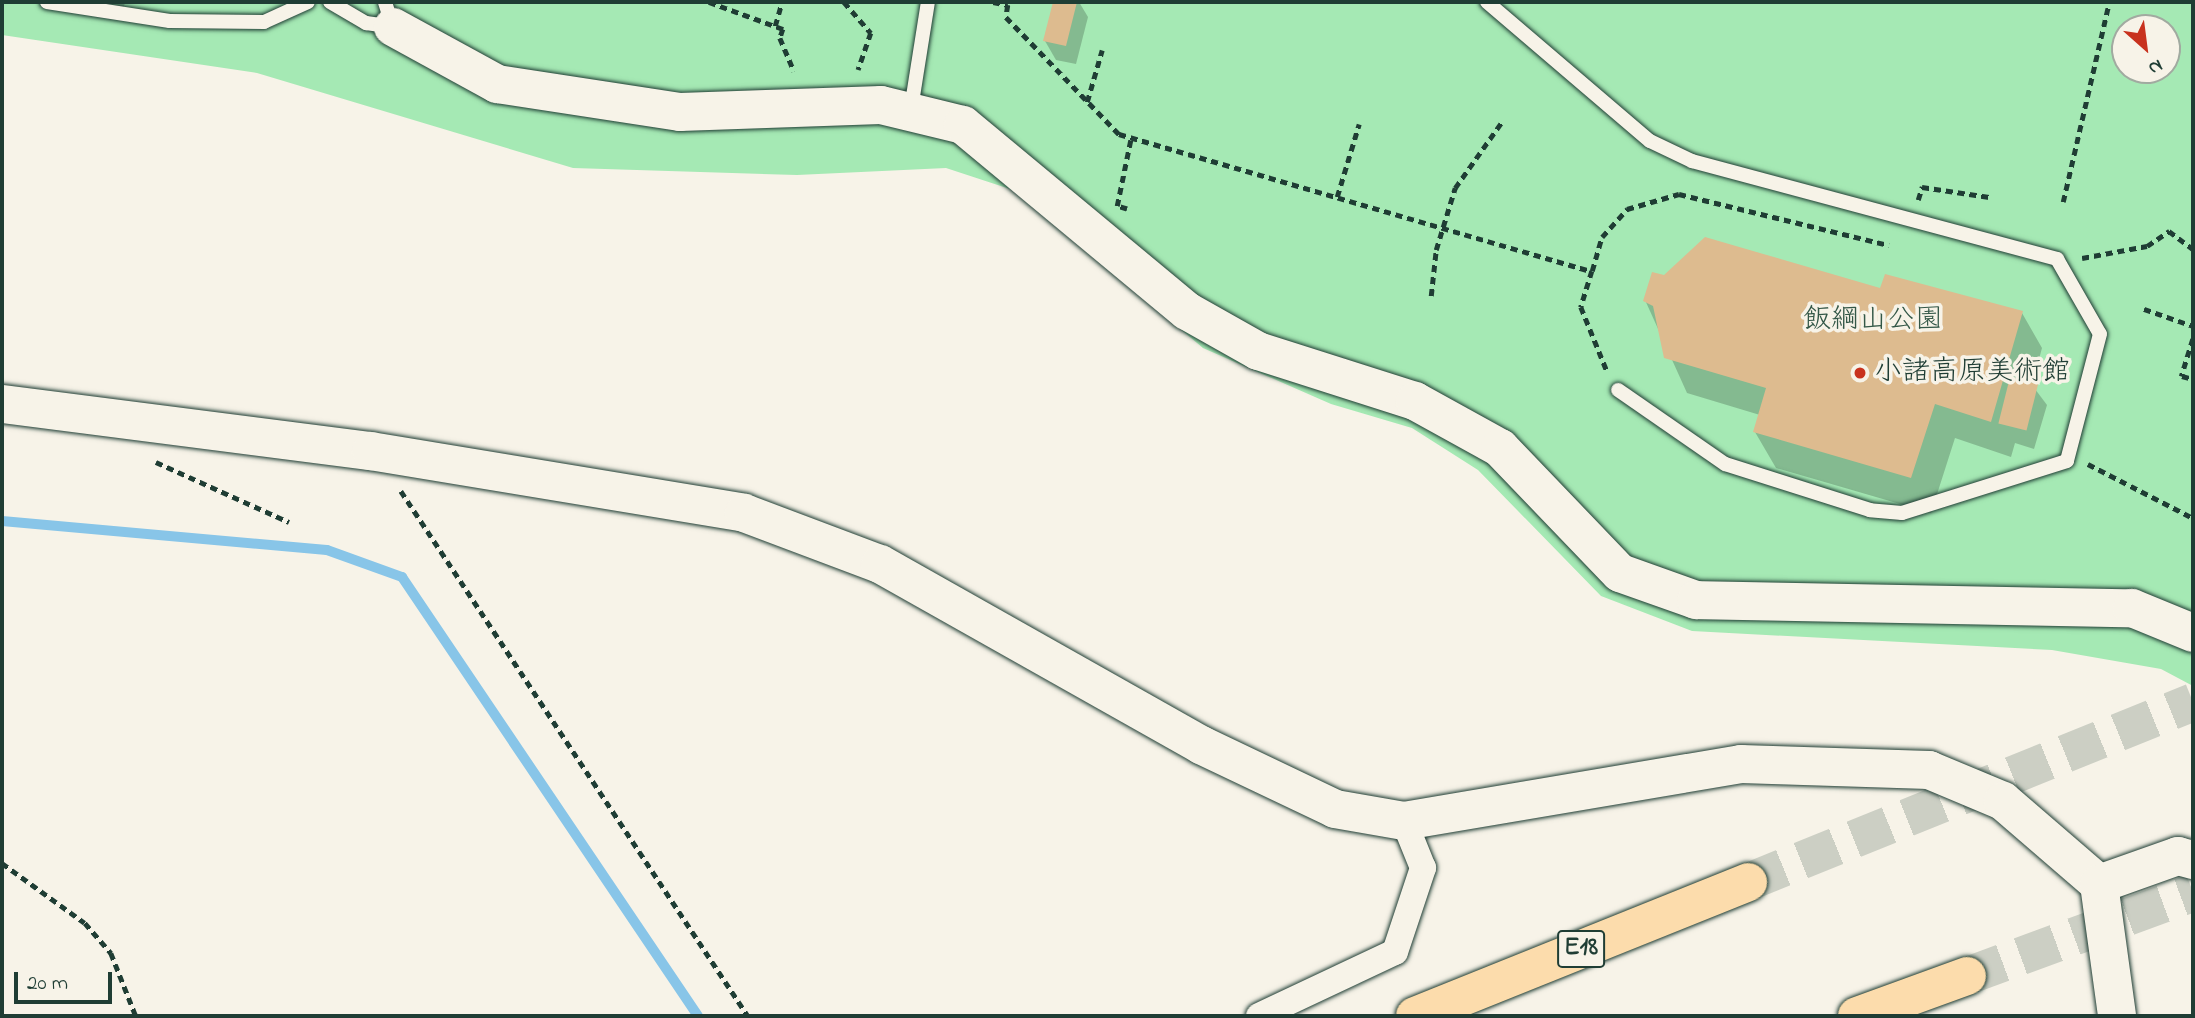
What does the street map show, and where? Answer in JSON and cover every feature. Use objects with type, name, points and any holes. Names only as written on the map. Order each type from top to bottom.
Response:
[{"type":"highway","name":"E18","points":[[1415,1016],[1748,882]]},
{"type":"highway","points":[[1857,1016],[1967,976]]},
{"type":"street","points":[[389,15],[497,84],[680,112],[881,105],[911,110],[963,125],[1187,311],[1258,351],[1415,401],[1500,448],[1620,573],[1696,600],[2132,608],[2193,633]]},
{"type":"street","points":[[2,404],[371,452],[744,513],[880,564],[1201,745],[1335,810],[1404,821],[1741,764],[1930,770],[2003,801],[2099,884],[2117,1016]]},
{"type":"street","points":[[1259,1016],[1395,952],[1423,868],[1404,821]]},
{"type":"street","points":[[2099,884],[2178,856],[2193,860]]},
{"type":"lane","points":[[47,2],[170,21],[264,22],[308,2]]},
{"type":"lane","points":[[330,2],[366,23],[389,15]]},
{"type":"lane","points":[[911,110],[928,2]]},
{"type":"lane","points":[[1487,2],[1650,141],[1692,161],[1911,224],[2057,259],[2100,334],[2067,461],[1902,513],[1870,510],[1725,464],[1618,390]]},
{"type":"path","points":[[709,2],[783,29],[784,52],[802,79]]},
{"type":"path","points":[[775,26],[782,2]]},
{"type":"path","points":[[844,2],[871,33],[864,65],[852,76]]},
{"type":"path","points":[[993,2],[1009,4],[1006,18],[1087,102],[1131,138],[1592,271]]},
{"type":"path","points":[[2063,202],[2109,2]]},
{"type":"path","points":[[1087,102],[1102,50]]},
{"type":"path","points":[[1431,296],[1442,228],[1475,153],[1502,123]]},
{"type":"path","points":[[1337,198],[1359,124]]},
{"type":"path","points":[[1127,209],[1117,206],[1131,138]]},
{"type":"path","points":[[1911,224],[1922,187],[1989,197]]},
{"type":"path","points":[[1618,390],[1592,346],[1581,307],[1602,237],[1627,209],[1679,194],[1889,245]]},
{"type":"path","points":[[2057,259],[2105,258],[2147,246],[2169,231],[2193,249]]},
{"type":"path","points":[[2144,309],[2193,326]]},
{"type":"path","points":[[2193,339],[2182,376],[2193,379]]},
{"type":"path","points":[[371,452],[748,1016]]},
{"type":"path","points":[[148,456],[170,472],[289,522]]},
{"type":"path","points":[[2067,461],[2099,466],[2193,518]]},
{"type":"path","points":[[2,863],[85,923],[111,953],[136,1016]]},
{"type":"green space","name":"飯綱山公園","points":[[2,2],[2193,2],[2193,686],[2161,669],[2052,650],[1692,631],[1601,596],[1478,470],[1412,428],[1331,404],[1203,348],[1016,191],[946,168],[797,175],[573,168],[257,73],[2,35]]},
{"type":"building","points":[[1053,2],[1077,2],[1066,46],[1043,41]]},
{"type":"building","name":"小諸高原美術館","points":[[1705,237],[1880,288],[1885,274],[2023,311],[1991,422],[1935,404],[1911,478],[1753,432],[1766,388],[1664,358],[1653,306],[1643,301],[1652,272],[1664,275]]},
{"type":"building","points":[[2010,377],[2038,384],[2027,431],[1998,424]]},
{"type":"waterway","points":[[2,521],[327,550],[402,577],[698,1016]]},
{"type":"tunnel","points":[[1748,882],[2193,702]]},
{"type":"tunnel","points":[[1967,976],[2193,893]]},
{"type":"place","name":"小諸高原美術館","points":[[1860,373]]}]
